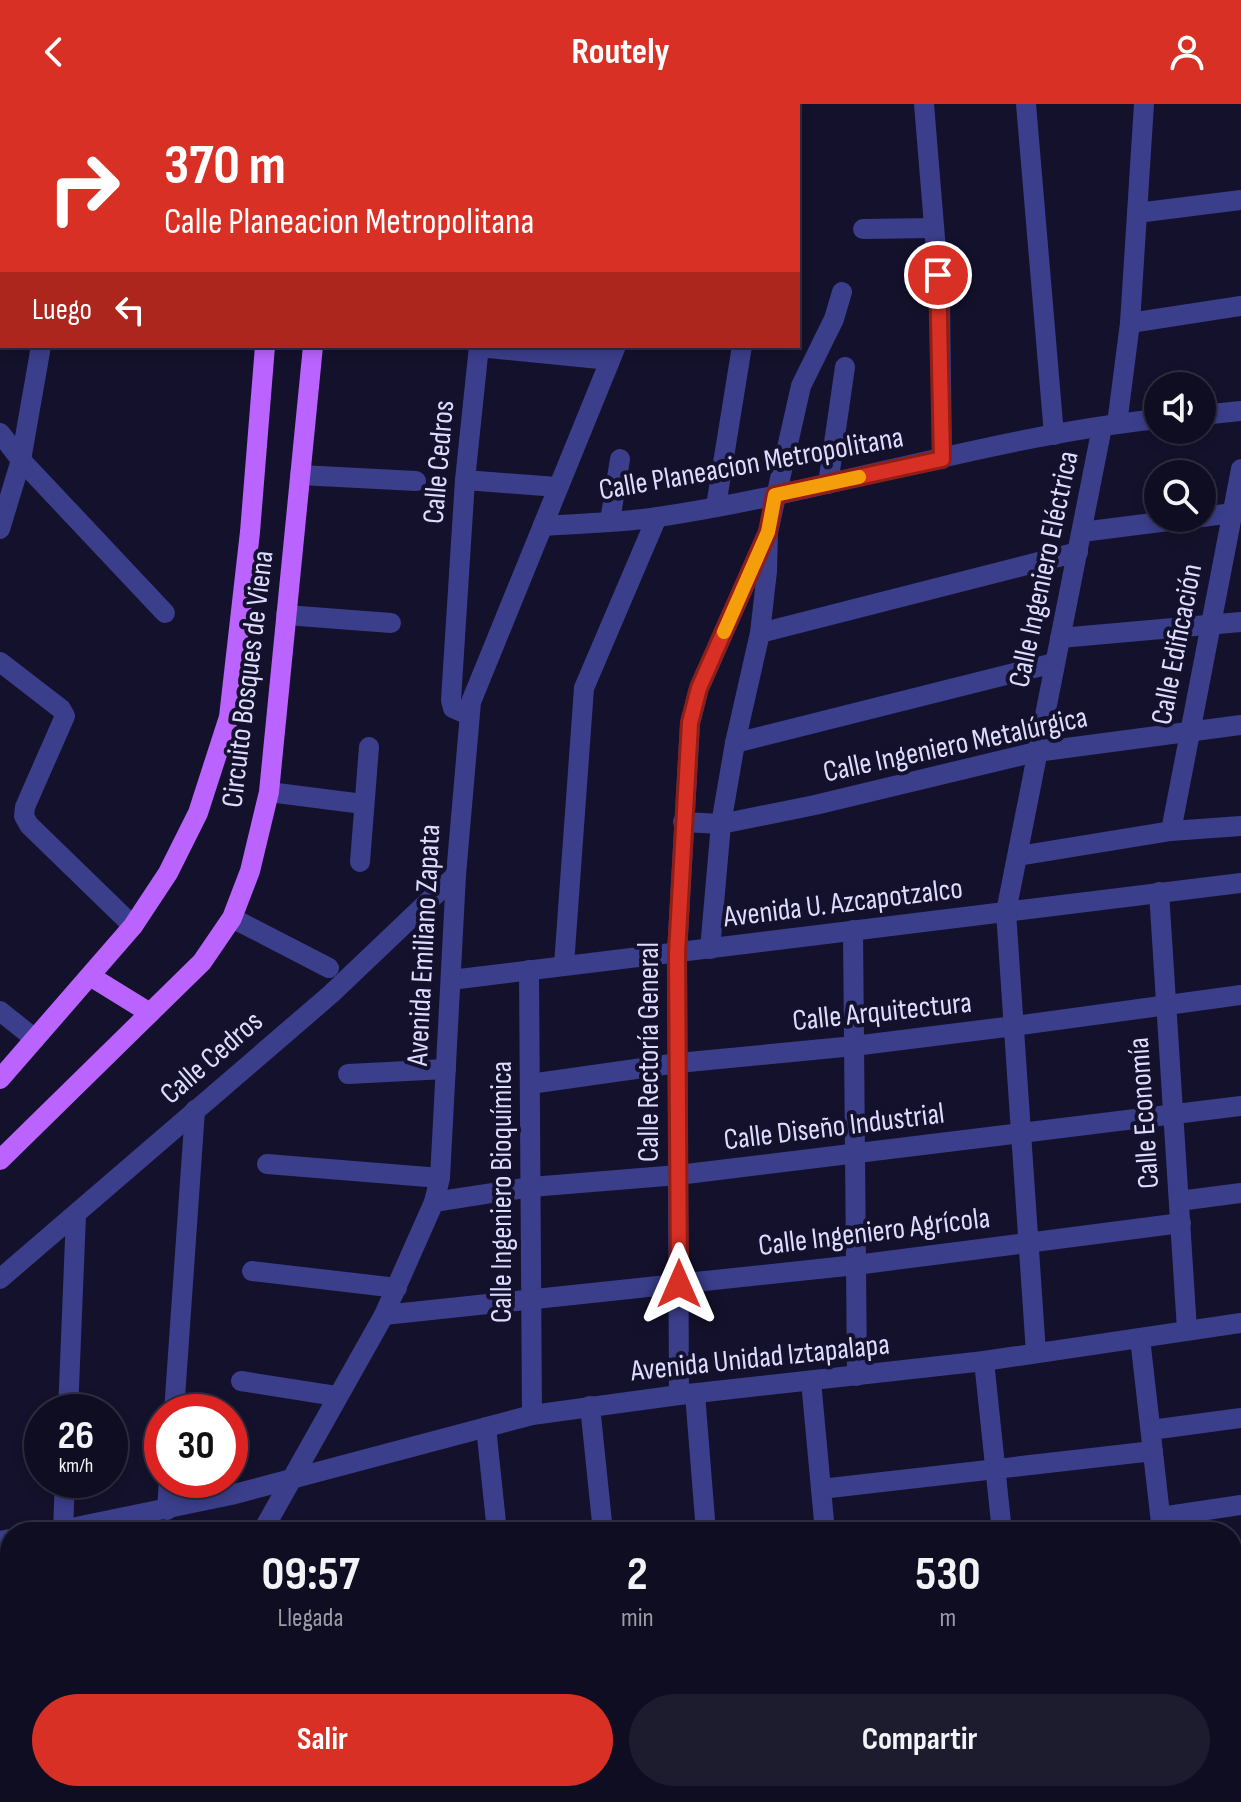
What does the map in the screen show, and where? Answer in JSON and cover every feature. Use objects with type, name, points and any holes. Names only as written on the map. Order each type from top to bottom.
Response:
[{"type":"main road","name":"Circuito Bosques de Viena","points":[[0,1079],[133,926],[168,873],[198,813],[229,717],[250,532],[265,348]]},
{"type":"main road","name":"Circuito Bosques de Viena","points":[[0,1160],[202,962],[232,918],[250,871],[269,792],[313,348]]},
{"type":"main road","points":[[90,976],[150,1013]]},
{"type":"street","points":[[924,104],[940,299],[942,459]]},
{"type":"street","points":[[1026,104],[1054,435]]},
{"type":"street","name":"Calle Ingeniero Eléctrica","points":[[1036,1353],[1006,912],[1054,663],[1080,542],[1110,425],[1130,323],[1145,104]]},
{"type":"street","points":[[1137,213],[1241,200]]},
{"type":"street","points":[[863,229],[934,228]]},
{"type":"street","points":[[710,949],[721,824],[735,743],[760,633],[768,532],[775,495],[801,386],[834,319],[842,292]]},
{"type":"street","points":[[1130,323],[1241,306]]},
{"type":"street","points":[[0,529],[21,460],[41,348]]},
{"type":"street","name":"Calle Cedros","points":[[469,715],[453,708],[451,700],[465,480],[479,348]]},
{"type":"street","points":[[504,348],[602,352]]},
{"type":"street","points":[[716,506],[742,348]]},
{"type":"street","name":"Avenida Emiliano Zapata","points":[[268,1522],[384,1315],[434,1202],[440,1178],[456,875],[471,702],[543,526],[602,352]]},
{"type":"street","points":[[828,484],[845,367]]},
{"type":"street","points":[[1216,414],[1241,411]]},
{"type":"street","name":"Calle Planeacion Metropolitana","points":[[543,526],[657,517],[1054,435],[1144,421]]},
{"type":"street","points":[[0,433],[21,460],[165,613]]},
{"type":"street","points":[[610,521],[620,459]]},
{"type":"street","name":"Calle Edificación","points":[[1171,831],[1210,626],[1237,512],[1241,469]]},
{"type":"street","points":[[300,475],[416,481]]},
{"type":"street","points":[[465,480],[557,487]]},
{"type":"street","points":[[1216,515],[1237,512]]},
{"type":"street","points":[[564,965],[584,688],[657,517]]},
{"type":"street","points":[[760,633],[1080,542],[1144,528]]},
{"type":"street","name":"Calle Rectoría General","points":[[705,1522],[687,1394],[679,1284],[677,953],[683,822],[693,706],[768,532]]},
{"type":"street","points":[[286,615],[391,623]]},
{"type":"street","points":[[1060,638],[1241,622]]},
{"type":"street","points":[[0,662],[61,709],[65,716],[25,807],[24,816],[29,825],[133,926]]},
{"type":"street","points":[[735,743],[1054,663]]},
{"type":"street","name":"Calle Ingeniero Metalúrgica","points":[[683,822],[721,824],[815,805],[1036,752],[1241,725]]},
{"type":"street","points":[[360,862],[369,747]]},
{"type":"street","points":[[269,792],[363,804]]},
{"type":"street","points":[[1018,856],[1171,831],[1241,826]]},
{"type":"street","name":"Calle Cedros","points":[[0,1279],[331,994],[456,875]]},
{"type":"street","name":"Avenida U. Azcapotzalco","points":[[451,980],[1241,883]]},
{"type":"street","name":"Calle Economía","points":[[1159,892],[1187,1330]]},
{"type":"street","points":[[232,918],[329,968]]},
{"type":"street","points":[[853,930],[857,1376]]},
{"type":"street","name":"Calle Ingeniero Bioquímica","points":[[529,970],[532,1415]]},
{"type":"street","name":"Calle Arquitectura","points":[[530,1084],[678,1063],[1014,1026],[1241,995]]},
{"type":"street","points":[[0,1011],[35,1039]]},
{"type":"street","points":[[348,1074],[446,1069]]},
{"type":"street","name":"Calle Diseño Industrial","points":[[434,1202],[531,1187],[678,1175],[1241,1106]]},
{"type":"street","points":[[175,1394],[195,1110]]},
{"type":"street","points":[[267,1164],[440,1178]]},
{"type":"street","points":[[1179,1201],[1241,1193]]},
{"type":"street","points":[[69,1394],[76,1215]]},
{"type":"street","name":"Calle Ingeniero Agrícola","points":[[384,1315],[856,1265],[1181,1223]]},
{"type":"street","points":[[252,1271],[397,1288]]},
{"type":"street","name":"Avenida Unidad Iztapalapa","points":[[105,1522],[292,1479],[532,1415],[687,1394],[984,1361],[1241,1323]]},
{"type":"street","points":[[1140,1338],[1162,1522]]},
{"type":"street","points":[[984,1361],[1001,1522]]},
{"type":"street","points":[[241,1381],[336,1396]]},
{"type":"street","points":[[811,1381],[824,1522]]},
{"type":"street","points":[[590,1406],[602,1522]]},
{"type":"street","points":[[821,1489],[995,1469],[1152,1441],[1241,1418]]},
{"type":"street","points":[[486,1427],[496,1522]]},
{"type":"street","points":[[59,1522],[63,1498]]},
{"type":"street","points":[[167,1510],[168,1498]]},
{"type":"street","points":[[1174,1522],[1241,1505]]},
{"type":"slow traffic","points":[[724,632],[768,532],[775,495],[859,477]]},
{"type":"route","points":[[679,1284],[677,953],[683,822],[693,706],[768,532],[775,495],[942,459],[938,275]]}]
